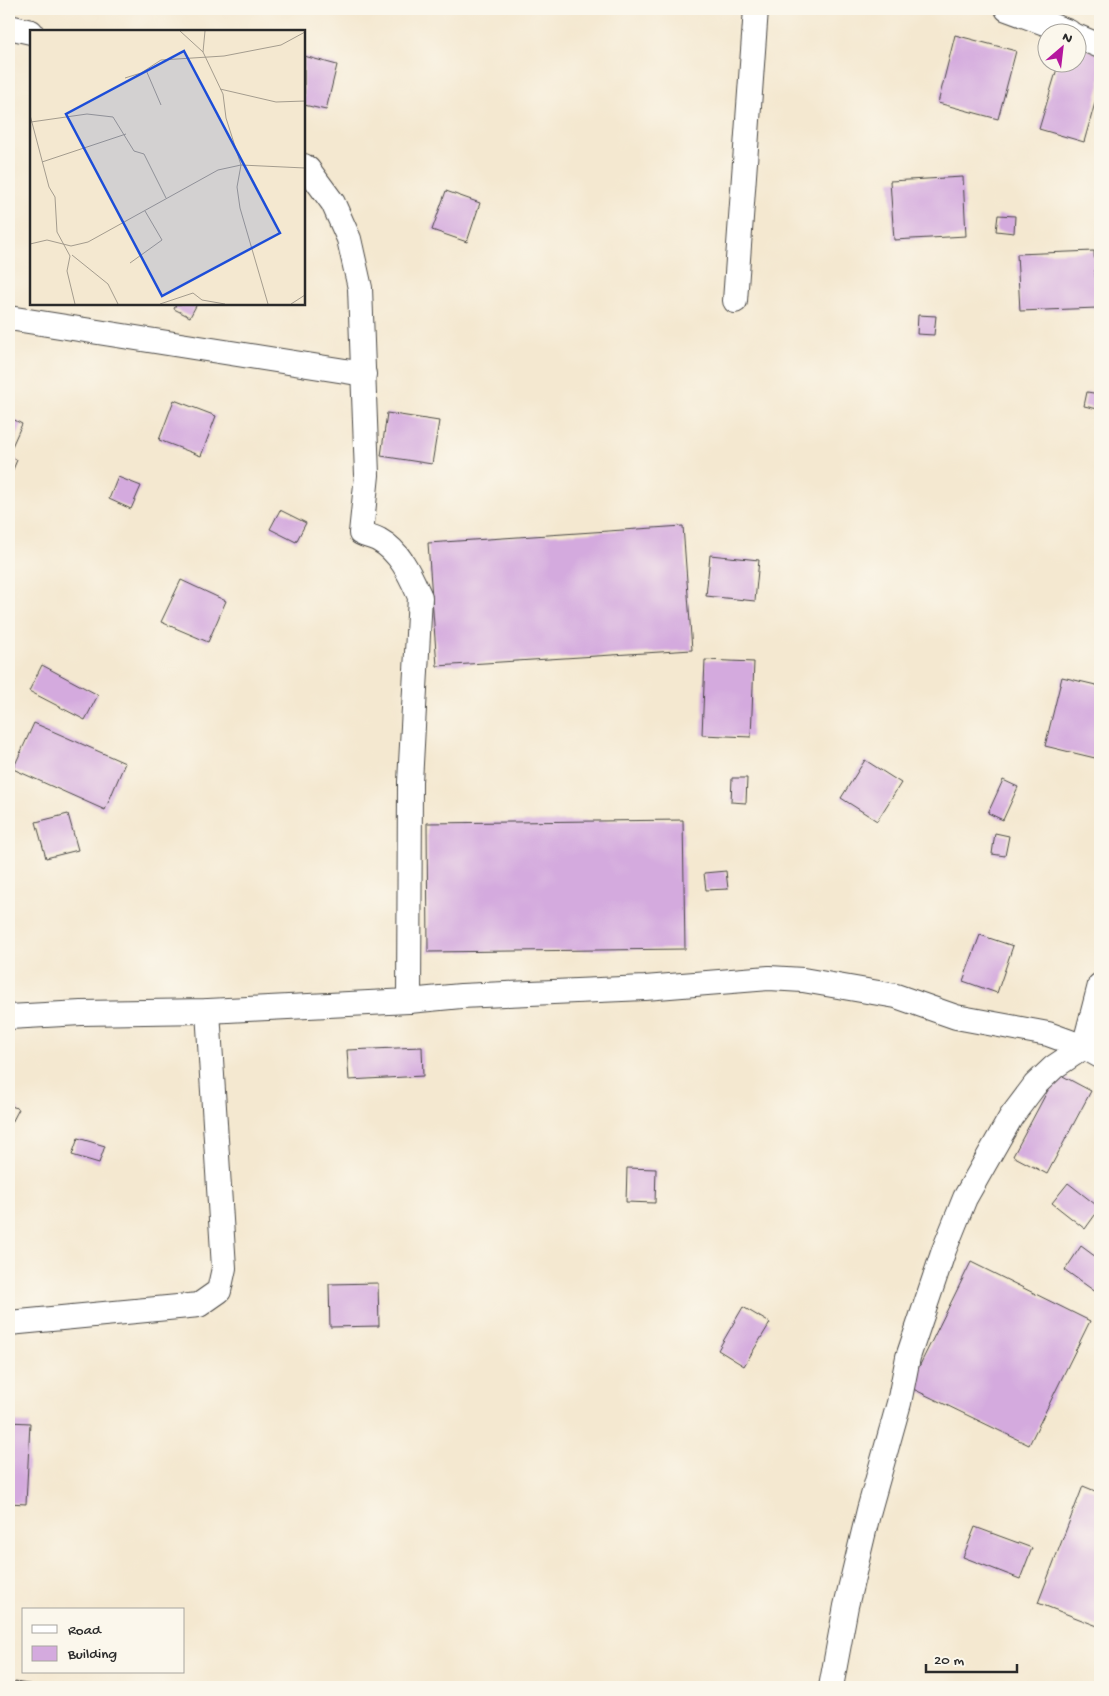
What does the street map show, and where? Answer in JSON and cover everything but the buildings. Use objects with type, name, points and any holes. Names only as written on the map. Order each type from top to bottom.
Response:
[{"type":"street","points":[[735,302],[756,9]]},
{"type":"street","points":[[1007,9],[1042,22]]},
{"type":"street","points":[[9,27],[30,32]]},
{"type":"street","points":[[1086,40],[1100,46]]},
{"type":"street","points":[[305,167],[332,203],[349,239],[360,288],[367,475],[361,533],[381,541],[398,556],[410,574],[420,598],[410,782],[410,1002]]},
{"type":"street","points":[[9,318],[364,374]]},
{"type":"street","points":[[9,1017],[410,1002],[461,996],[645,988],[769,978],[803,980],[896,996],[956,1017],[1048,1034],[1092,1052]]},
{"type":"street","points":[[1092,1052],[1100,985]]},
{"type":"street","points":[[9,1323],[199,1306],[219,1292],[224,1268],[208,1011]]},
{"type":"street","points":[[831,1687],[846,1606],[868,1510],[899,1403],[908,1358],[944,1250],[965,1198],[1011,1117],[1036,1085],[1054,1067],[1092,1052]]}]
